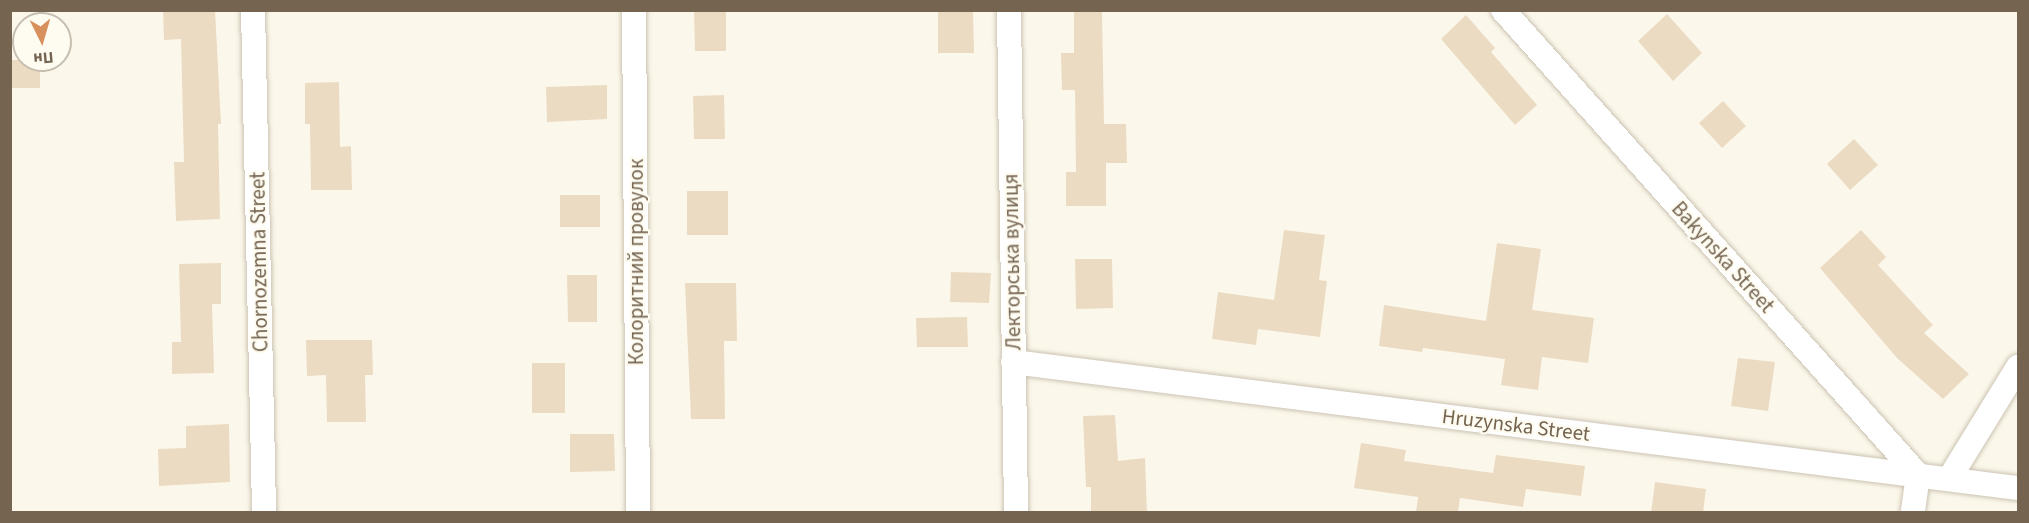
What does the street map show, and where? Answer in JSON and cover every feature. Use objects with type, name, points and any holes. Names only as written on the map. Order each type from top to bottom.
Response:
[{"type":"street","name":"Chornozemna Street","points":[[253,10],[264,513]]},
{"type":"street","name":"Колоритний провулок","points":[[634,10],[638,513]]},
{"type":"street","name":"Лекторська вулиця","points":[[1009,10],[1016,513]]},
{"type":"street","name":"Bakynska Street","points":[[1503,10],[1918,475]]},
{"type":"street","name":"Hruzynska Street","points":[[1013,362],[2019,488]]},
{"type":"street","points":[[1949,479],[2019,367]]},
{"type":"street","points":[[1913,513],[1918,475]]},
{"type":"building","points":[[163,10],[215,10],[221,124],[218,124],[220,219],[176,221],[174,162],[184,162],[181,39],[164,40]]},
{"type":"building","points":[[694,10],[726,10],[726,51],[695,51]]},
{"type":"building","points":[[938,10],[973,10],[974,53],[938,53]]},
{"type":"building","points":[[1074,10],[1102,10],[1104,124],[1126,124],[1127,163],[1106,163],[1106,206],[1066,206],[1066,172],[1076,172],[1075,90],[1062,90],[1061,53],[1074,53]]},
{"type":"building","points":[[1667,14],[1702,53],[1673,81],[1638,41]]},
{"type":"building","points":[[1466,15],[1495,48],[1491,52],[1537,105],[1515,125],[1441,39]]},
{"type":"building","points":[[10,60],[12,60],[12,72],[40,72],[40,88],[10,88]]},
{"type":"building","points":[[339,82],[340,147],[351,146],[352,190],[311,190],[310,124],[305,124],[305,83]]},
{"type":"building","points":[[607,85],[607,119],[547,122],[546,87]]},
{"type":"building","points":[[724,95],[725,139],[694,139],[693,96]]},
{"type":"building","points":[[1723,101],[1746,126],[1722,148],[1699,123]]},
{"type":"building","points":[[1854,139],[1878,165],[1850,190],[1827,164]]},
{"type":"building","points":[[687,191],[728,191],[728,235],[687,235]]},
{"type":"building","points":[[560,195],[600,195],[600,227],[560,227]]},
{"type":"building","points":[[1284,230],[1325,235],[1319,280],[1327,281],[1320,337],[1258,329],[1256,345],[1212,339],[1218,292],[1274,300]]},
{"type":"building","points":[[1861,230],[1886,257],[1878,265],[1933,325],[1924,333],[1969,374],[1943,399],[1897,358],[1820,268]]},
{"type":"building","points":[[1497,243],[1541,249],[1532,310],[1594,318],[1588,363],[1542,357],[1538,390],[1501,385],[1505,359],[1423,348],[1422,352],[1379,346],[1384,305],[1486,321]]},
{"type":"building","points":[[1075,259],[1112,259],[1113,308],[1076,309]]},
{"type":"building","points":[[221,263],[221,304],[212,304],[214,373],[172,374],[172,342],[181,342],[179,264]]},
{"type":"building","points":[[951,272],[991,273],[989,303],[950,302]]},
{"type":"building","points":[[567,275],[597,275],[597,322],[568,322]]},
{"type":"building","points":[[685,283],[736,283],[737,341],[724,341],[725,419],[691,419]]},
{"type":"building","points":[[967,317],[968,347],[917,347],[916,318]]},
{"type":"building","points":[[306,340],[372,340],[373,375],[365,375],[366,422],[327,422],[326,375],[307,376]]},
{"type":"building","points":[[1738,358],[1775,362],[1768,411],[1731,406]]},
{"type":"building","points":[[532,363],[565,363],[565,413],[532,413]]},
{"type":"building","points":[[1115,415],[1118,461],[1145,458],[1147,513],[1091,513],[1091,487],[1086,487],[1083,416]]},
{"type":"building","points":[[229,424],[230,482],[159,486],[158,449],[186,448],[186,426]]},
{"type":"building","points":[[570,434],[614,434],[615,471],[570,472]]},
{"type":"building","points":[[1361,443],[1406,450],[1404,461],[1493,473],[1496,455],[1585,466],[1581,496],[1526,489],[1523,507],[1460,498],[1458,513],[1416,513],[1418,497],[1354,488]]},
{"type":"building","points":[[1655,482],[1706,489],[1703,513],[1651,513]]}]
